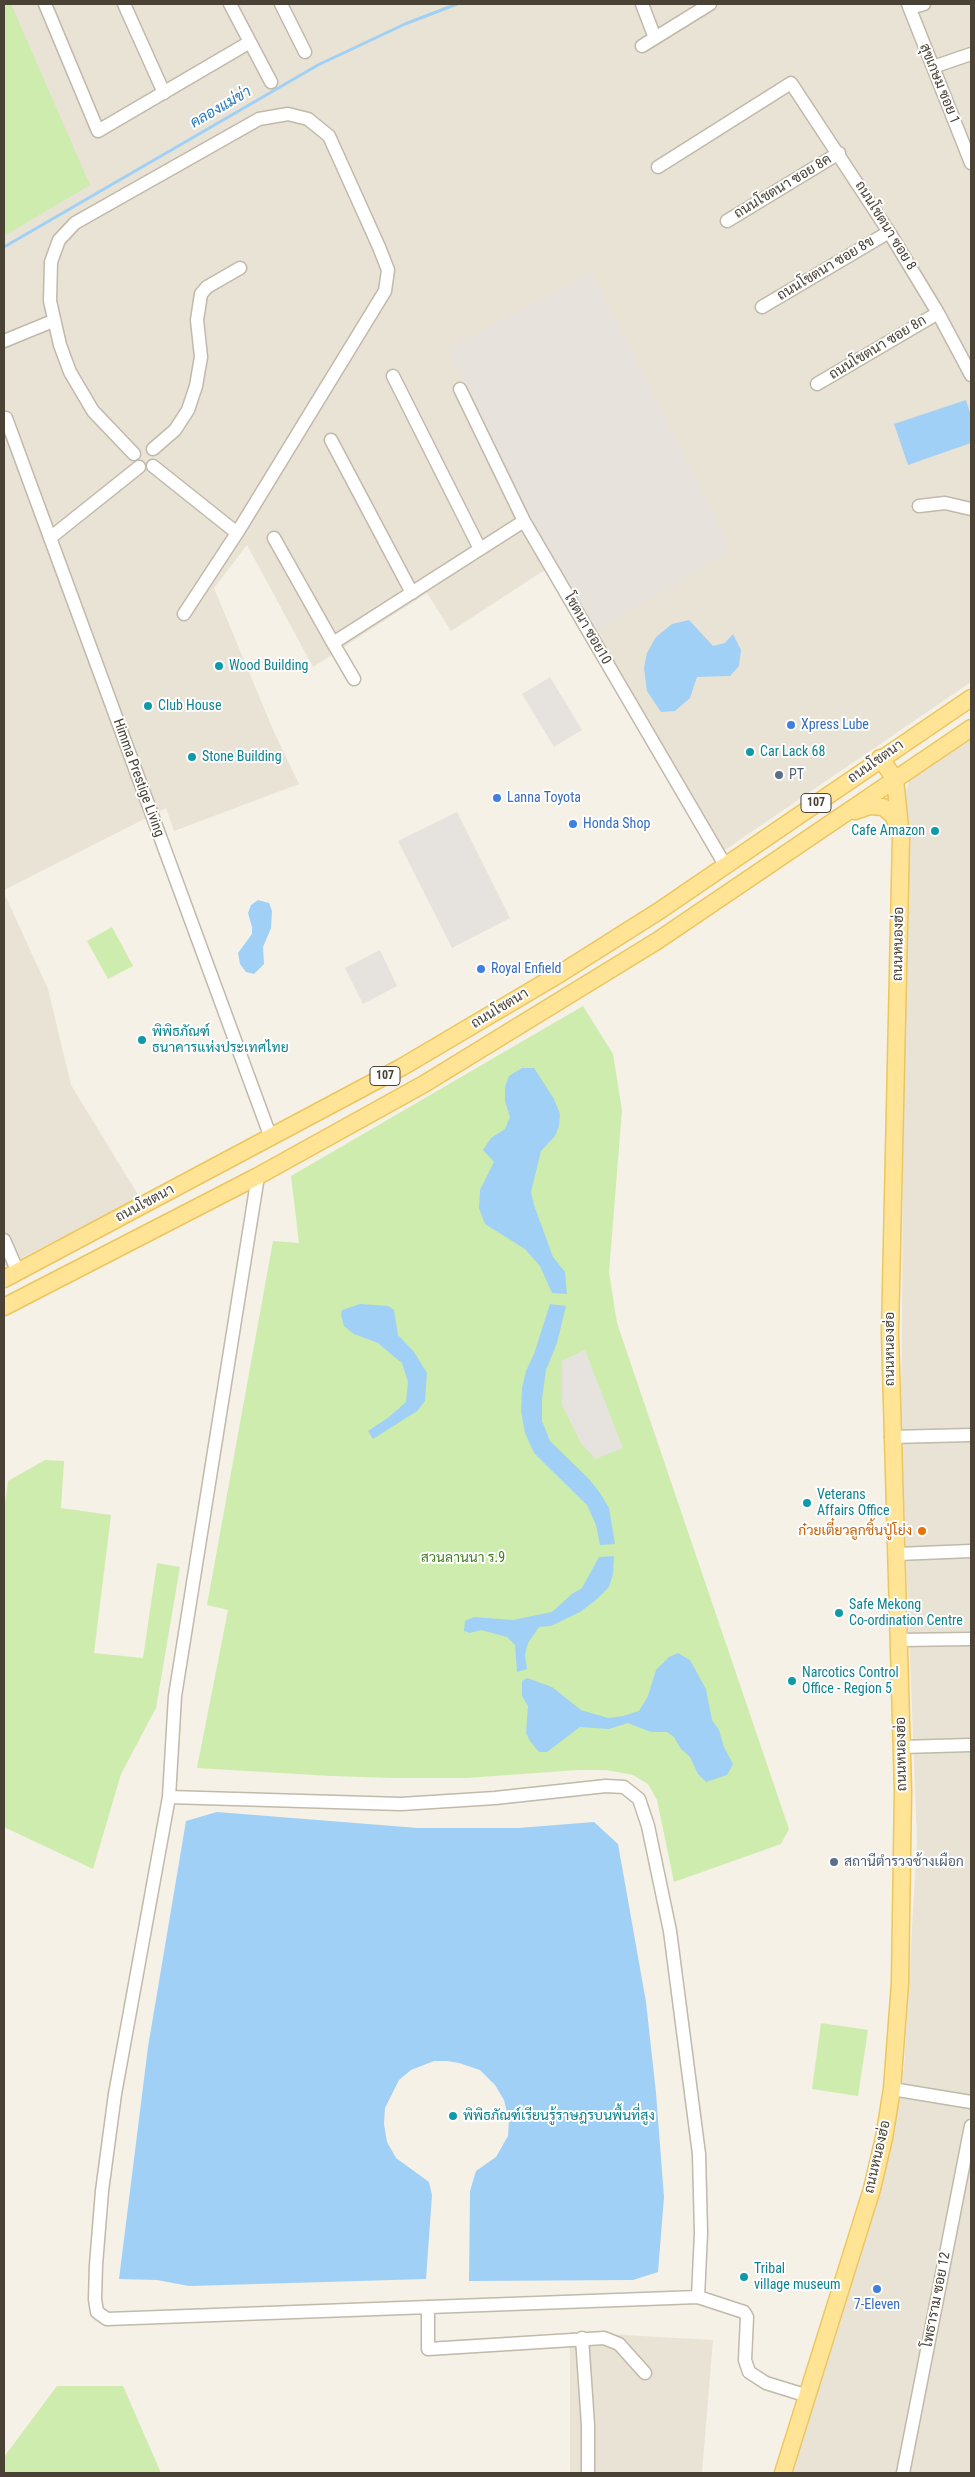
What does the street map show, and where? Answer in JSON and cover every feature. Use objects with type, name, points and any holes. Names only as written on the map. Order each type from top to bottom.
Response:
[{"type":"main road","name":"ถนนโชตนา","points":[[11,1276],[410,1063],[561,973],[644,920],[971,698]]},
{"type":"main road","name":"ถนนโชตนา","points":[[4,1307],[258,1176],[424,1084],[657,941],[971,728]]},
{"type":"main road","points":[[880,758],[895,779]]},
{"type":"main road","name":"ถนนหนองฮ่อ","points":[[783,2473],[872,2188],[884,2138],[892,2088],[900,1983],[904,1833],[897,1554],[891,1437],[890,1333],[901,837],[895,779]]},
{"type":"main road","points":[[847,813],[870,806],[883,807],[893,815],[901,837]]},
{"type":"main road","points":[[644,920],[657,941]]},
{"type":"street","points":[[45,4],[98,131],[250,42]]},
{"type":"street","points":[[124,4],[164,93]]},
{"type":"street","points":[[230,4],[271,82]]},
{"type":"street","points":[[281,4],[305,52]]},
{"type":"street","points":[[642,4],[655,38]]},
{"type":"street","points":[[642,46],[710,4]]},
{"type":"street","points":[[909,6],[924,4]]},
{"type":"street","name":"สุขเกษม ซอย 1","points":[[909,6],[933,67],[966,136],[971,163]]},
{"type":"street","points":[[933,67],[971,54]]},
{"type":"street","name":"ถนนโชตนา ซอย 8","points":[[658,167],[791,83],[839,153],[889,232],[938,313],[971,375]]},
{"type":"street","points":[[153,466],[146,469],[139,467],[134,460],[134,454],[94,411],[70,372],[53,321],[50,301],[51,262],[59,240],[75,223],[259,119],[288,114],[308,119],[329,136],[379,247],[388,270],[385,290],[237,533],[184,614]]},
{"type":"street","name":"ถนนโชตนา ซอย 8ค","points":[[727,221],[839,153]]},
{"type":"street","name":"ถนนโชตนา ซอย 8ข","points":[[762,307],[889,232]]},
{"type":"street","points":[[153,449],[175,430],[188,410],[196,386],[201,357],[197,320],[201,294],[207,287],[240,268]]},
{"type":"street","name":"ถนนโชตนา ซอย 8ก","points":[[817,384],[938,313]]},
{"type":"street","points":[[4,341],[53,321]]},
{"type":"street","points":[[393,376],[480,549]]},
{"type":"street","name":"โชตนา ซอย10","points":[[460,388],[524,520],[725,865]]},
{"type":"street","name":"Himma Prestige Living","points":[[6,418],[271,1138]]},
{"type":"street","points":[[330,440],[412,593]]},
{"type":"street","points":[[134,454],[143,446],[153,449]]},
{"type":"street","points":[[153,449],[156,456],[153,466]]},
{"type":"street","points":[[153,466],[237,533]]},
{"type":"street","points":[[50,538],[139,467]]},
{"type":"street","points":[[919,506],[945,503],[971,509]]},
{"type":"street","points":[[333,643],[524,520]]},
{"type":"street","points":[[274,538],[354,679]]},
{"type":"street","points":[[258,1176],[175,1696],[170,1797],[115,2094],[102,2191],[95,2299],[98,2312],[107,2319],[698,2297],[744,2312],[747,2317],[745,2360],[750,2372],[766,2383],[808,2396]]},
{"type":"street","points":[[4,1240],[11,1276]]},
{"type":"street","points":[[891,1437],[971,1435]]},
{"type":"street","points":[[897,1554],[971,1551]]},
{"type":"street","points":[[899,1640],[971,1639]]},
{"type":"street","points":[[902,1747],[970,1745]]},
{"type":"street","points":[[170,1797],[401,1804],[495,1798],[606,1786],[624,1787],[639,1799],[648,1826],[670,1931],[699,2154],[701,2233],[698,2297]]},
{"type":"street","points":[[892,2088],[971,2102]]},
{"type":"street","name":"โพธาราม ซอย 12","points":[[903,2473],[971,2126]]},
{"type":"street","points":[[428,2308],[428,2350],[604,2338],[619,2344],[645,2373]]},
{"type":"street","points":[[582,2338],[588,2426],[588,2473]]},
{"type":"shaded area","points":[[4,4],[971,4],[971,682],[722,852],[554,564],[451,631],[427,593],[313,667],[247,545],[214,588],[274,732],[299,784],[174,831],[166,808],[4,890]]},
{"type":"shaded area","points":[[591,272],[731,551],[595,631],[528,512],[448,349]]},
{"type":"shaded area","points":[[550,677],[582,730],[554,747],[522,694]]},
{"type":"shaded area","points":[[971,737],[971,2473],[792,2473],[865,2240],[904,2068],[917,1841],[901,1424],[906,791],[910,777]]},
{"type":"shaded area","points":[[457,812],[510,918],[452,948],[398,841]]},
{"type":"shaded area","points":[[4,893],[48,989],[71,1085],[140,1198],[4,1267]]},
{"type":"shaded area","points":[[380,950],[397,986],[363,1004],[345,968]]},
{"type":"shaded area","points":[[585,1350],[623,1448],[595,1459],[581,1443],[562,1405],[562,1361]]},
{"type":"shaded area","points":[[570,2332],[713,2340],[702,2473],[570,2473]]},
{"type":"green space","points":[[4,4],[11,4],[90,185],[4,236]]},
{"type":"green space","points":[[112,927],[133,966],[108,979],[87,941]]},
{"type":"green space","name":"สวนลานนา ร.9","points":[[583,1006],[613,1054],[622,1110],[609,1272],[617,1323],[789,1829],[781,1844],[674,1882],[657,1800],[648,1784],[633,1775],[606,1770],[578,1770],[466,1778],[394,1778],[197,1768],[228,1610],[207,1605],[273,1241],[299,1243],[291,1176]]},
{"type":"green space","points":[[45,1460],[64,1461],[61,1508],[111,1515],[94,1653],[143,1658],[157,1563],[180,1567],[156,1708],[121,1774],[93,1869],[4,1827],[4,1511],[8,1481]]},
{"type":"green space","points":[[821,2023],[868,2030],[858,2096],[812,2089]]},
{"type":"green space","points":[[57,2386],[123,2386],[161,2473],[4,2473],[4,2457]]},
{"type":"water","points":[[966,400],[971,416],[971,443],[908,465],[894,424]]},
{"type":"water","points":[[689,620],[713,646],[725,643],[733,634],[741,650],[739,666],[730,676],[697,677],[690,698],[675,711],[661,712],[647,691],[644,668],[647,653],[656,637],[672,624]]},
{"type":"water","points":[[258,900],[269,903],[272,911],[271,928],[263,947],[264,964],[254,974],[246,972],[240,964],[238,953],[252,934],[248,913],[251,905]]},
{"type":"water","points":[[522,1068],[534,1068],[554,1099],[560,1114],[559,1126],[555,1136],[541,1151],[531,1192],[553,1257],[565,1272],[567,1294],[552,1293],[540,1266],[525,1249],[485,1224],[479,1208],[480,1190],[494,1162],[483,1150],[491,1138],[505,1129],[510,1117],[505,1101],[505,1087],[509,1076]]},
{"type":"water","points":[[360,1304],[388,1306],[394,1310],[398,1335],[414,1352],[427,1373],[425,1401],[417,1411],[373,1439],[368,1431],[389,1417],[406,1402],[408,1382],[402,1363],[378,1343],[354,1334],[344,1326],[341,1315],[342,1310]]},
{"type":"water","points":[[550,1304],[566,1306],[557,1343],[546,1370],[542,1399],[542,1421],[550,1441],[589,1479],[609,1508],[615,1544],[600,1545],[596,1525],[587,1505],[534,1453],[525,1433],[521,1411],[522,1388],[526,1371],[534,1354]]},
{"type":"water","points":[[614,1556],[613,1574],[609,1587],[596,1600],[580,1612],[551,1626],[539,1627],[528,1643],[525,1655],[527,1669],[517,1672],[515,1645],[507,1637],[481,1630],[470,1633],[464,1631],[465,1621],[474,1617],[513,1620],[552,1612],[572,1594],[582,1588],[599,1557]]},
{"type":"water","points":[[678,1653],[690,1660],[706,1689],[712,1720],[719,1730],[724,1747],[733,1764],[727,1775],[706,1782],[698,1774],[690,1757],[681,1749],[674,1737],[667,1732],[651,1732],[628,1723],[609,1729],[580,1727],[547,1752],[539,1752],[530,1741],[526,1733],[528,1706],[522,1696],[522,1681],[527,1678],[552,1687],[581,1710],[608,1718],[623,1716],[639,1711],[648,1696],[656,1670],[669,1657]]},
{"type":"water","points":[[217,1812],[418,1828],[518,1828],[594,1822],[618,1844],[646,2002],[656,2093],[664,2197],[658,2272],[633,2280],[469,2281],[470,2191],[476,2171],[496,2157],[508,2136],[509,2120],[504,2100],[495,2085],[480,2070],[459,2063],[434,2061],[411,2070],[399,2080],[385,2108],[384,2124],[387,2142],[396,2158],[429,2182],[432,2195],[426,2279],[189,2286],[157,2280],[119,2279],[148,2047],[186,1821]]},
{"type":"waterway","name":"คลองแม่ข่า","points":[[4,247],[318,65],[405,24],[457,4]]},
{"type":"place","name":"Wood Building","points":[[219,666]]},
{"type":"place","name":"Club House","points":[[148,706]]},
{"type":"place","name":"Xpress Lube","points":[[791,725]]},
{"type":"place","name":"Car Lack 68","points":[[750,752]]},
{"type":"place","name":"Stone Building","points":[[192,757]]},
{"type":"place","name":"PT","points":[[779,775]]},
{"type":"place","name":"Lanna Toyota","points":[[497,798]]},
{"type":"place","name":"Honda Shop","points":[[573,824]]},
{"type":"place","name":"Cafe Amazon","points":[[935,831]]},
{"type":"place","name":"Royal Enfield","points":[[481,969]]},
{"type":"place","name":"พิพิธภัณฑ์ ธนาคารแห่งประเทศไทย","points":[[142,1040]]},
{"type":"place","name":"Veterans Affairs Office","points":[[807,1503]]},
{"type":"place","name":"ก๋วยเตี๋ยวลูกชิ้นปู่โย่ง","points":[[922,1531]]},
{"type":"place","name":"Safe Mekong Co-ordination Centre","points":[[839,1613]]},
{"type":"place","name":"Narcotics Control Office - Region 5","points":[[792,1681]]},
{"type":"place","name":"สถานีตำรวจช้างเผือก","points":[[834,1862]]},
{"type":"place","name":"พิพิธภัณฑ์เรียนรู้ราษฎรบนพื้นที่สูง","points":[[453,2116]]},
{"type":"place","name":"Tribal village museum","points":[[744,2277]]},
{"type":"place","name":"7-Eleven","points":[[877,2289]]}]
